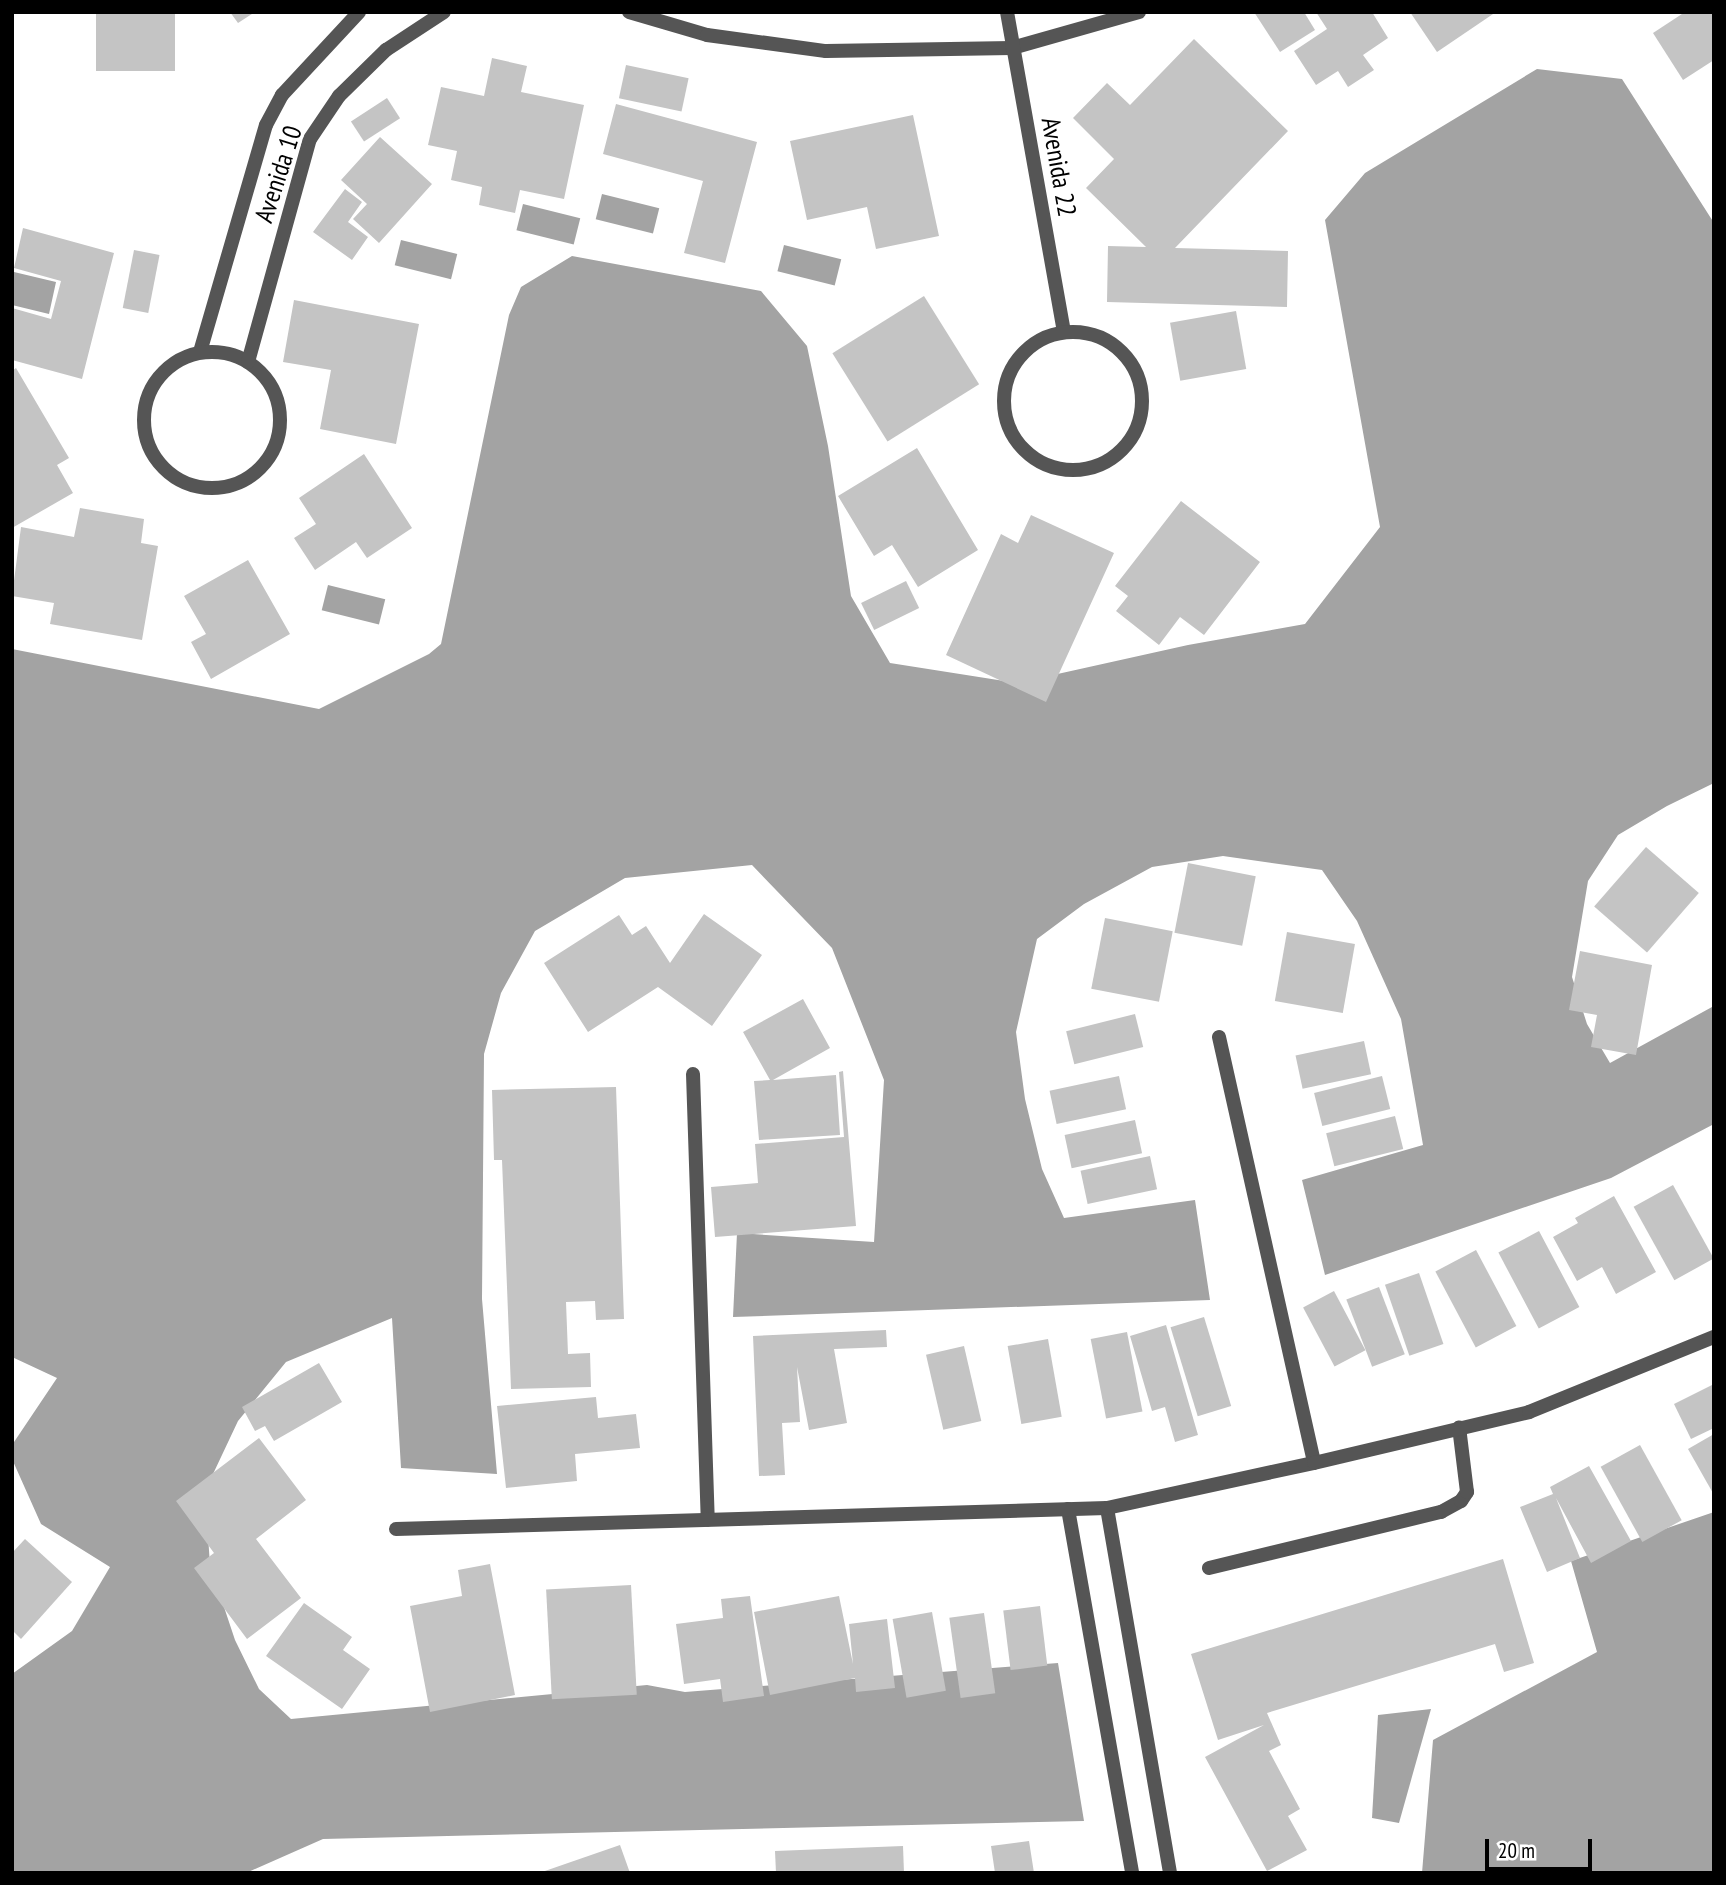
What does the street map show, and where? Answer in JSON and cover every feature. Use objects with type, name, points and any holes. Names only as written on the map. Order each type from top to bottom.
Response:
[{"type":"street","name":"Avenida 10","points":[[200,352],[266,125],[282,95],[359,12]]},
{"type":"street","name":"Avenida 10","points":[[248,362],[310,139],[339,96],[376,59],[444,12]]},
{"type":"street","points":[[629,12],[707,35],[826,51],[1012,48],[1139,12]]},
{"type":"street","name":"Avenida 22","points":[[1007,12],[1064,331]]},
{"type":"street","points":[[1064,331],[1091,334],[1116,346],[1133,367],[1142,393],[1140,420],[1128,444],[1107,462],[1081,471],[1054,468],[1029,456],[1012,435],[1003,409],[1005,382],[1018,358],[1038,340],[1064,331]]},
{"type":"street","points":[[216,351],[248,362],[265,377],[277,398],[280,421],[276,444],[264,465],[245,480],[223,487],[199,487],[177,478],[159,463],[148,442],[144,419],[148,396],[160,375],[178,360],[200,352],[216,351]]},
{"type":"street","points":[[1219,1037],[1314,1463]]},
{"type":"street","points":[[693,1074],[708,1520]]},
{"type":"street","points":[[396,1529],[1107,1508],[1529,1412],[1714,1337]]},
{"type":"street","points":[[1209,1568],[1441,1512],[1461,1501],[1466,1492],[1459,1427]]},
{"type":"street","points":[[1107,1508],[1171,1873]]},
{"type":"street","points":[[1068,1509],[1132,1873]]},
{"type":"shaded area","points":[[1537,69],[1622,79],[1714,223],[1714,783],[1667,806],[1618,835],[1588,881],[1572,977],[1587,1024],[1610,1063],[1712,1007],[1714,1124],[1611,1178],[1325,1275],[1302,1180],[1423,1145],[1401,1019],[1357,921],[1322,870],[1223,856],[1152,867],[1084,904],[1037,939],[1016,1032],[1025,1099],[1042,1169],[1064,1218],[1195,1200],[1210,1300],[733,1317],[737,1233],[874,1242],[884,1080],[832,948],[752,865],[625,878],[535,931],[501,993],[484,1054],[482,1299],[497,1474],[401,1468],[392,1318],[286,1362],[238,1421],[205,1491],[210,1565],[235,1640],[259,1689],[291,1719],[647,1685],[685,1692],[1058,1663],[1084,1821],[323,1839],[246,1873],[12,1873],[12,1674],[72,1631],[110,1567],[41,1524],[12,1459],[12,1445],[57,1378],[12,1357],[12,649],[319,709],[429,654],[441,644],[509,315],[521,287],[572,256],[761,291],[807,346],[828,446],[851,596],[890,663],[1017,683],[1188,645],[1305,624],[1380,527],[1325,220],[1365,173]]},
{"type":"shaded area","points":[[602,194],[659,208],[653,234],[596,219]]},
{"type":"shaded area","points":[[523,204],[580,218],[574,244],[516,230]]},
{"type":"shaded area","points":[[401,240],[457,254],[451,279],[395,265]]},
{"type":"shaded area","points":[[784,245],[841,259],[835,285],[777,271]]},
{"type":"shaded area","points":[[14,272],[56,282],[49,314],[12,305]]},
{"type":"shaded area","points":[[328,585],[385,599],[379,625],[322,610]]},
{"type":"shaded area","points":[[1714,1512],[1714,1873],[1422,1873],[1433,1740],[1597,1652],[1571,1561]]},
{"type":"shaded area","points":[[1431,1709],[1399,1823],[1372,1818],[1378,1715]]},
{"type":"building","points":[[96,12],[175,12],[175,71],[96,71]]},
{"type":"building","points":[[230,12],[255,12],[238,23]]},
{"type":"building","points":[[1254,12],[1304,12],[1315,30],[1280,52]]},
{"type":"building","points":[[1316,12],[1372,12],[1388,38],[1363,55],[1374,70],[1348,87],[1338,71],[1316,85],[1294,51],[1327,29]]},
{"type":"building","points":[[1410,12],[1496,12],[1437,52]]},
{"type":"building","points":[[1685,12],[1714,12],[1714,60],[1683,80],[1653,33]]},
{"type":"building","points":[[1194,39],[1288,131],[1175,248],[1288,251],[1287,307],[1107,302],[1108,246],[1146,247],[1086,188],[1114,159],[1073,118],[1107,83],[1130,105]]},
{"type":"building","points":[[492,58],[527,66],[521,92],[584,105],[564,199],[520,190],[515,213],[479,205],[482,187],[451,180],[457,151],[428,145],[441,87],[484,96]]},
{"type":"building","points":[[626,65],[689,78],[682,112],[619,98]]},
{"type":"building","points":[[387,98],[400,118],[364,142],[351,121]]},
{"type":"building","points":[[616,104],[757,142],[725,263],[684,253],[703,181],[603,154]]},
{"type":"building","points":[[913,115],[939,236],[876,249],[867,207],[807,220],[790,141]]},
{"type":"building","points":[[380,137],[432,184],[379,243],[353,219],[367,204],[341,180]]},
{"type":"building","points":[[345,189],[362,202],[348,222],[368,237],[352,260],[313,232]]},
{"type":"building","points":[[23,228],[114,253],[82,379],[12,360],[12,308],[51,319],[61,281],[14,268]]},
{"type":"building","points":[[134,250],[160,255],[148,313],[123,308]]},
{"type":"building","points":[[924,296],[979,384],[888,441],[832,353]]},
{"type":"building","points":[[294,300],[419,324],[396,444],[320,429],[331,370],[283,362]]},
{"type":"building","points":[[1236,311],[1246,369],[1180,381],[1170,323]]},
{"type":"building","points":[[16,368],[69,458],[57,465],[73,493],[12,528],[12,371]]},
{"type":"building","points":[[917,448],[978,550],[918,587],[892,545],[874,556],[838,496]]},
{"type":"building","points":[[364,454],[412,528],[367,558],[356,542],[315,570],[294,538],[316,524],[299,498]]},
{"type":"building","points":[[1181,501],[1260,562],[1204,635],[1180,617],[1159,645],[1116,611],[1128,596],[1115,586]]},
{"type":"building","points":[[80,508],[144,519],[141,543],[158,546],[142,640],[50,624],[54,603],[12,596],[21,527],[74,537]]},
{"type":"building","points":[[1031,515],[1114,553],[1046,702],[946,655],[1001,534],[1018,543]]},
{"type":"building","points":[[248,560],[290,634],[211,679],[191,642],[206,634],[184,596]]},
{"type":"building","points":[[906,581],[919,608],[874,630],[861,603]]},
{"type":"building","points":[[1646,847],[1699,893],[1647,953],[1594,907]]},
{"type":"building","points":[[1188,863],[1256,876],[1242,946],[1174,933]]},
{"type":"building","points":[[704,914],[762,955],[712,1026],[658,987],[588,1032],[544,963],[619,915],[632,935],[646,926],[670,963]]},
{"type":"building","points":[[1105,918],[1173,931],[1159,1002],[1091,989]]},
{"type":"building","points":[[1287,932],[1355,944],[1343,1013],[1275,1001]]},
{"type":"building","points":[[1580,951],[1652,965],[1636,1055],[1591,1047],[1597,1015],[1569,1010]]},
{"type":"building","points":[[803,999],[830,1048],[773,1080],[836,1075],[840,1135],[759,1140],[754,1081],[770,1080],[743,1032]]},
{"type":"building","points":[[1135,1014],[1143,1047],[1074,1064],[1066,1031]]},
{"type":"building","points":[[1364,1041],[1371,1074],[1303,1089],[1296,1056]]},
{"type":"building","points":[[843,1071],[856,1226],[715,1237],[711,1187],[758,1183],[755,1144],[844,1137],[839,1072]]},
{"type":"building","points":[[1119,1076],[1126,1109],[1057,1124],[1050,1091]]},
{"type":"building","points":[[1382,1076],[1390,1109],[1322,1126],[1314,1093]]},
{"type":"building","points":[[616,1087],[624,1319],[596,1320],[595,1301],[566,1302],[568,1354],[590,1353],[591,1387],[511,1389],[502,1160],[494,1160],[492,1090]]},
{"type":"building","points":[[1395,1116],[1403,1149],[1334,1166],[1326,1133]]},
{"type":"building","points":[[1135,1120],[1142,1153],[1072,1168],[1065,1135]]},
{"type":"building","points":[[1150,1156],[1157,1189],[1088,1204],[1081,1171]]},
{"type":"building","points":[[1673,1185],[1714,1258],[1674,1280],[1634,1207]]},
{"type":"building","points":[[1614,1196],[1656,1272],[1616,1294],[1602,1267],[1577,1281],[1553,1237],[1578,1223],[1575,1218]]},
{"type":"building","points":[[1539,1231],[1579,1307],[1539,1329],[1498,1253]]},
{"type":"building","points":[[1476,1250],[1516,1326],[1476,1348],[1435,1272]]},
{"type":"building","points":[[1419,1273],[1443,1344],[1409,1356],[1385,1285]]},
{"type":"building","points":[[1379,1287],[1405,1354],[1372,1367],[1346,1300]]},
{"type":"building","points":[[1334,1291],[1365,1350],[1335,1367],[1303,1307]]},
{"type":"building","points":[[1204,1317],[1231,1406],[1198,1416],[1171,1327]]},
{"type":"building","points":[[1166,1325],[1198,1435],[1175,1442],[1165,1407],[1152,1411],[1130,1336]]},
{"type":"building","points":[[886,1330],[887,1347],[834,1349],[847,1423],[809,1430],[797,1367],[800,1422],[782,1423],[785,1475],[759,1476],[753,1336]]},
{"type":"building","points":[[1127,1332],[1142,1412],[1106,1419],[1091,1339]]},
{"type":"building","points":[[1048,1339],[1062,1417],[1021,1424],[1008,1346]]},
{"type":"building","points":[[964,1346],[981,1421],[943,1430],[926,1355]]},
{"type":"building","points":[[319,1363],[342,1402],[274,1441],[265,1426],[255,1431],[242,1407]]},
{"type":"building","points":[[1714,1384],[1714,1428],[1691,1439],[1674,1404]]},
{"type":"building","points":[[596,1397],[598,1418],[636,1414],[640,1448],[575,1454],[577,1481],[506,1488],[497,1406]]},
{"type":"building","points":[[1714,1434],[1714,1495],[1688,1449]]},
{"type":"building","points":[[259,1438],[306,1500],[256,1539],[301,1598],[247,1639],[194,1568],[214,1553],[176,1501]]},
{"type":"building","points":[[1640,1445],[1682,1520],[1642,1542],[1601,1467]]},
{"type":"building","points":[[1589,1466],[1631,1541],[1591,1563],[1556,1498],[1580,1558],[1547,1572],[1520,1507],[1553,1494],[1550,1487]]},
{"type":"building","points":[[25,1539],[72,1582],[21,1639],[12,1630],[12,1553]]},
{"type":"building","points":[[1503,1559],[1534,1663],[1504,1672],[1495,1644],[1267,1713],[1281,1745],[1269,1751],[1300,1809],[1288,1816],[1307,1850],[1267,1871],[1205,1757],[1264,1725],[1218,1740],[1191,1654]]},
{"type":"building","points":[[490,1564],[515,1695],[430,1712],[410,1606],[462,1596],[458,1570]]},
{"type":"building","points":[[631,1585],[637,1695],[552,1699],[546,1589]]},
{"type":"building","points":[[750,1596],[764,1696],[723,1702],[720,1679],[684,1684],[676,1624],[723,1618],[721,1599]]},
{"type":"building","points":[[839,1596],[853,1664],[849,1624],[887,1619],[895,1688],[856,1692],[855,1678],[770,1695],[754,1612]]},
{"type":"building","points":[[304,1603],[352,1637],[343,1650],[370,1669],[342,1709],[266,1656]]},
{"type":"building","points":[[1040,1606],[1047,1666],[1011,1670],[1003,1611]]},
{"type":"building","points":[[932,1612],[946,1691],[906,1698],[893,1619]]},
{"type":"building","points":[[984,1613],[995,1693],[961,1698],[949,1618]]},
{"type":"building","points":[[1029,1841],[1034,1873],[995,1873],[991,1846]]},
{"type":"building","points":[[620,1845],[630,1873],[542,1873],[542,1872]]},
{"type":"building","points":[[903,1846],[904,1873],[776,1873],[775,1851]]}]
